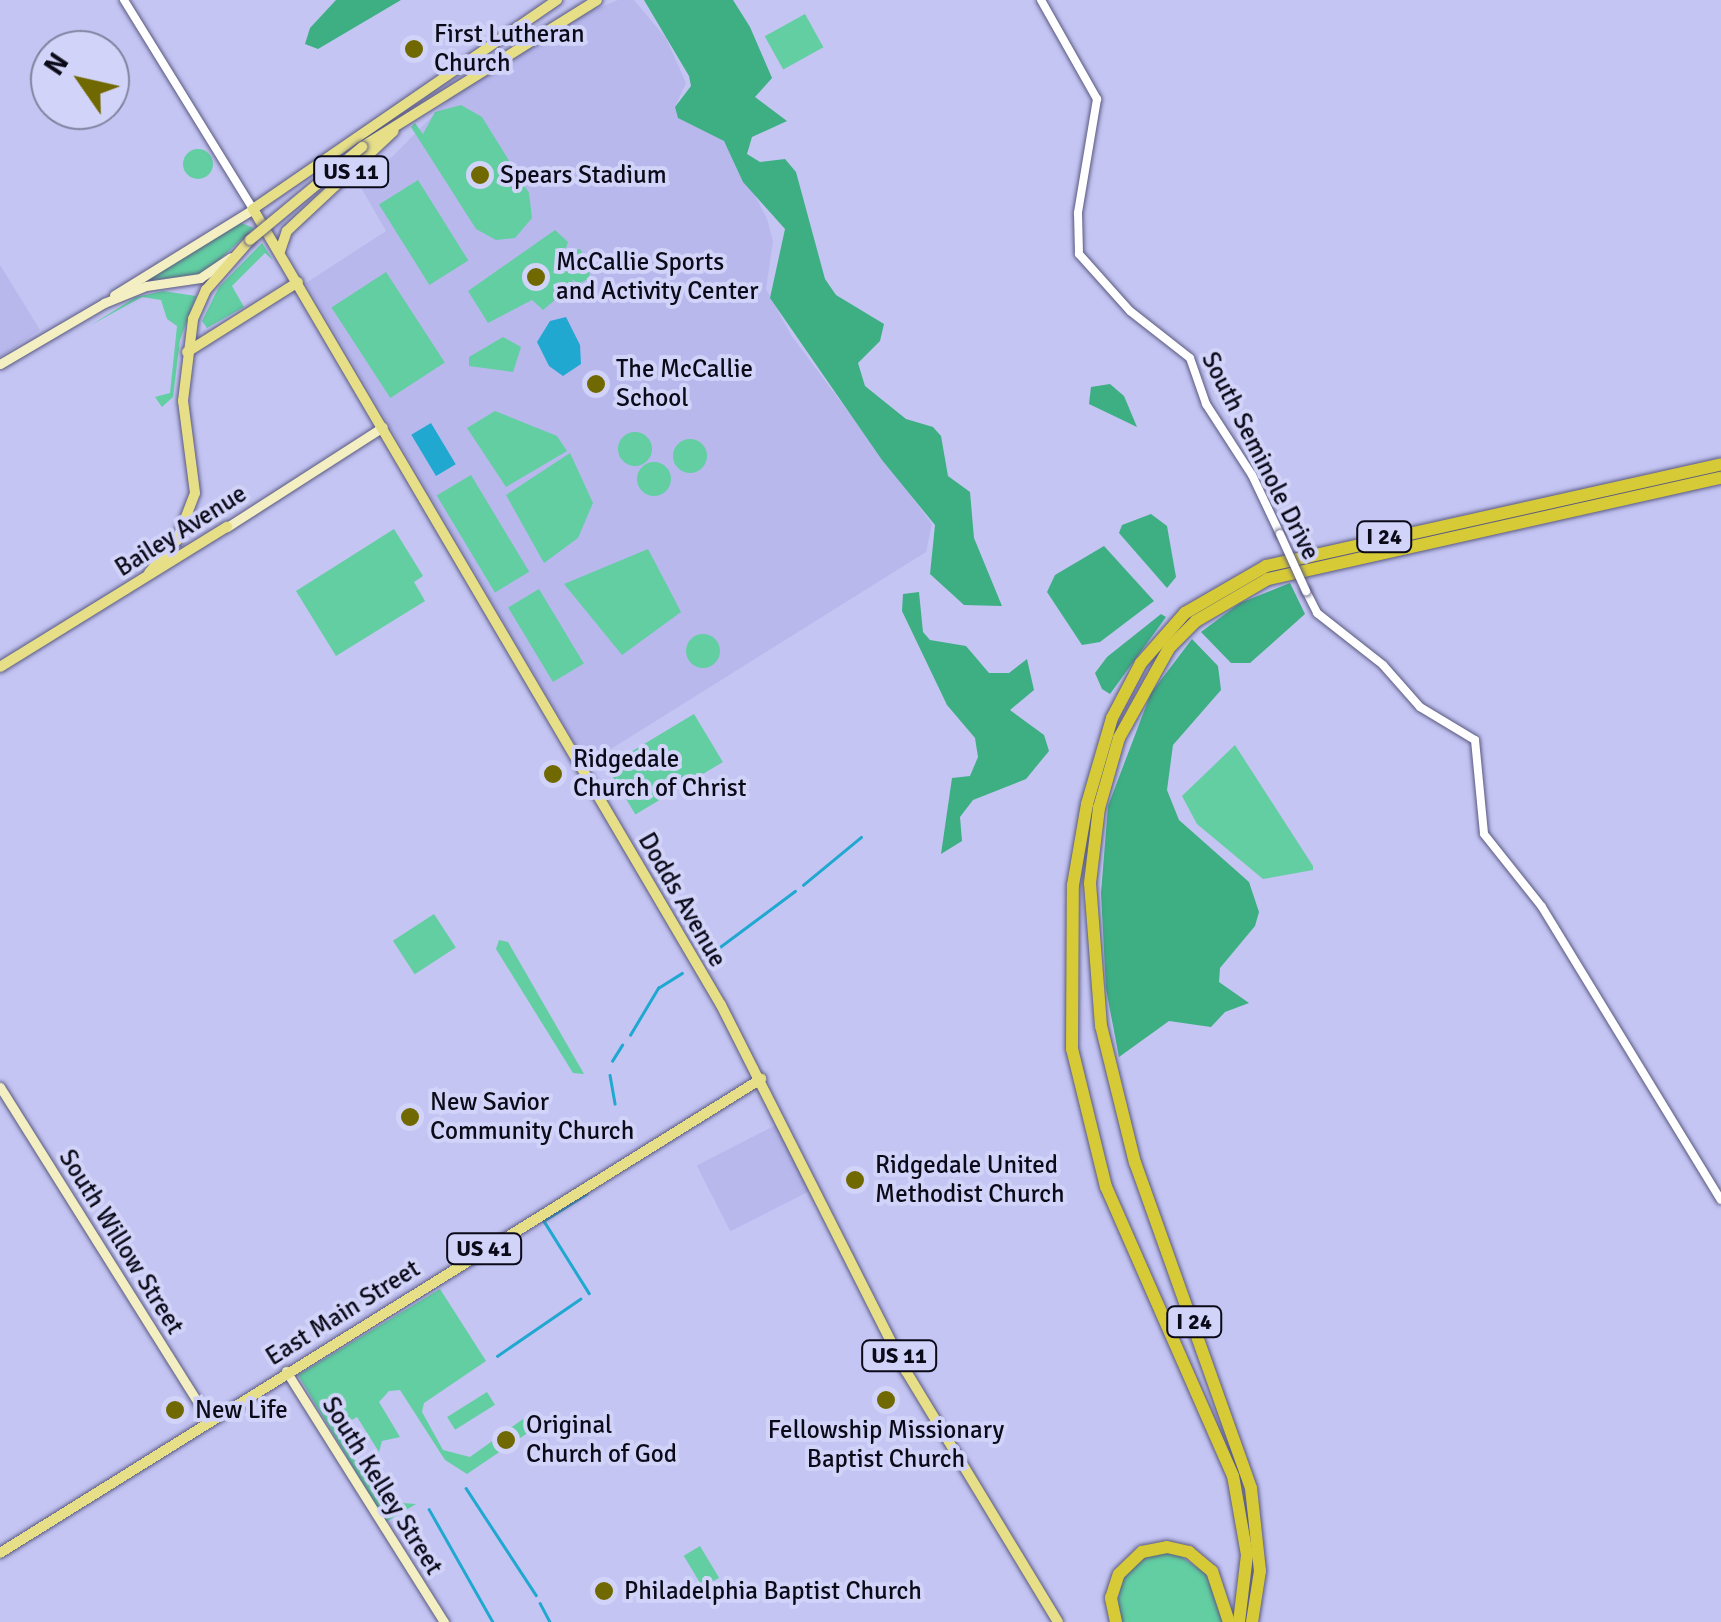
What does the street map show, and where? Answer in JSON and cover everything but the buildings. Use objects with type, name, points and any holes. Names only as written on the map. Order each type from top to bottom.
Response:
[{"type":"highway","name":"I 24","points":[[1239,1622],[1247,1554],[1233,1476],[1106,1186],[1072,1049],[1074,885],[1087,804],[1112,718],[1142,663],[1185,613],[1266,566],[1721,464]]},
{"type":"highway","name":"I 24","points":[[1252,1622],[1260,1570],[1251,1488],[1135,1163],[1101,1026],[1090,883],[1099,808],[1119,738],[1170,648],[1196,621],[1268,579],[1721,478]]},
{"type":"highway","points":[[1116,1622],[1111,1598],[1119,1574],[1142,1552],[1167,1547],[1189,1552],[1212,1572],[1229,1622]]},
{"type":"main road","name":"US 11","points":[[252,208],[558,0]]},
{"type":"main road","name":"US 11","points":[[280,252],[287,231],[433,100],[597,0]]},
{"type":"main road","points":[[517,25],[527,40]]},
{"type":"main road","points":[[362,146],[433,100]]},
{"type":"main road","points":[[149,573],[177,540],[195,493],[182,400],[193,319],[206,290],[250,240],[408,102]]},
{"type":"main road","name":"Dodds Avenue","points":[[252,208],[760,1078],[906,1371],[1058,1622]]},
{"type":"main road","points":[[0,364],[252,208]]},
{"type":"main road","points":[[104,303],[154,284],[200,278],[234,256]]},
{"type":"main road","points":[[186,352],[298,282]]},
{"type":"main road","points":[[154,284],[206,290]]},
{"type":"main road","points":[[193,319],[204,330],[217,332]]},
{"type":"main road","name":"Bailey Avenue","points":[[0,667],[382,427]]},
{"type":"main road","name":"East Main Street","points":[[0,1553],[760,1078]]},
{"type":"main road","name":"South Willow Street","points":[[0,1087],[208,1420]]},
{"type":"main road","name":"South Kelley Street","points":[[286,1372],[444,1622]]},
{"type":"street","points":[[124,0],[252,208]]},
{"type":"street","name":"South Seminole Drive","points":[[1042,0],[1097,99],[1078,213],[1079,254],[1130,311],[1190,358],[1206,404],[1252,475],[1316,614],[1383,665],[1420,707],[1475,740],[1484,834],[1542,907],[1721,1200]]},
{"type":"shaded area","name":"The McCallie School","points":[[618,0],[634,0],[666,38],[686,83],[675,107],[690,124],[719,136],[736,157],[767,219],[773,241],[766,289],[791,335],[932,524],[926,552],[587,764],[306,283],[386,231],[356,179],[392,157],[453,95],[572,19]]},
{"type":"shaded area","points":[[0,265],[40,330],[0,357]]},
{"type":"shaded area","points":[[566,317],[580,345],[581,364],[563,376],[549,366],[537,342],[550,321]]},
{"type":"shaded area","points":[[431,423],[456,464],[436,476],[411,435]]},
{"type":"shaded area","points":[[776,1125],[810,1191],[730,1231],[697,1165]]},
{"type":"green space","points":[[336,0],[401,0],[318,49],[305,44],[310,28]]},
{"type":"green space","points":[[644,0],[733,0],[750,27],[772,78],[755,97],[787,121],[752,137],[747,154],[760,162],[785,159],[796,172],[825,279],[836,295],[884,324],[880,341],[858,363],[865,386],[906,419],[933,427],[941,436],[948,476],[970,492],[974,538],[1002,606],[964,605],[930,574],[935,525],[882,460],[770,298],[785,229],[743,182],[724,141],[678,118],[675,107],[691,86],[689,76]]},
{"type":"green space","points":[[805,14],[823,47],[783,70],[765,36]]},
{"type":"green space","points":[[461,105],[482,117],[529,193],[532,218],[515,238],[496,240],[476,229],[411,127],[415,123],[423,134],[435,112]]},
{"type":"green space","points":[[198,149],[212,158],[213,164],[204,178],[198,179],[184,170],[183,164],[192,150]]},
{"type":"green space","points":[[418,180],[468,261],[429,285],[379,204]]},
{"type":"green space","points":[[241,223],[254,228],[205,273],[139,282]]},
{"type":"green space","name":"McCallie Sports and Activity Center","points":[[555,230],[568,242],[565,251],[580,249],[591,267],[589,278],[579,284],[572,279],[574,284],[543,310],[532,300],[488,323],[468,291]]},
{"type":"green space","points":[[262,243],[273,260],[265,253],[232,286],[244,307],[207,328],[202,321],[219,287]]},
{"type":"green space","points":[[386,272],[445,363],[390,398],[331,307]]},
{"type":"green space","points":[[163,291],[196,296],[180,340],[173,397],[162,407],[155,397],[170,393],[177,326],[167,319],[161,300],[142,297],[91,325],[136,297]]},
{"type":"green space","points":[[503,337],[521,347],[513,372],[469,366],[469,357]]},
{"type":"green space","points":[[1110,384],[1124,396],[1137,427],[1089,404],[1091,387]]},
{"type":"green space","points":[[495,411],[557,436],[567,451],[506,487],[467,428]]},
{"type":"green space","points":[[635,432],[647,437],[652,449],[647,461],[635,466],[623,461],[618,449],[623,437]]},
{"type":"green space","points":[[690,439],[702,444],[707,456],[702,468],[690,473],[678,468],[673,456],[678,444]]},
{"type":"green space","points":[[570,453],[593,503],[578,538],[544,563],[506,495]]},
{"type":"green space","points":[[654,462],[666,467],[671,479],[666,491],[654,496],[642,491],[637,479],[642,467]]},
{"type":"green space","points":[[471,475],[529,572],[495,592],[437,496]]},
{"type":"green space","points":[[1151,514],[1167,526],[1176,577],[1167,588],[1119,533],[1122,525]]},
{"type":"green space","points":[[394,529],[423,576],[414,582],[425,601],[336,656],[296,591]]},
{"type":"green space","points":[[1104,546],[1154,601],[1100,642],[1082,645],[1047,592],[1055,575]]},
{"type":"green space","points":[[648,549],[681,612],[622,655],[564,584]]},
{"type":"green space","points":[[1290,583],[1305,614],[1250,663],[1231,663],[1201,632],[1240,603]]},
{"type":"green space","points":[[539,589],[584,664],[553,682],[508,608]]},
{"type":"green space","points":[[919,592],[923,632],[930,640],[966,646],[989,673],[1009,673],[1027,659],[1034,690],[1010,710],[1044,735],[1049,751],[1026,779],[973,800],[960,817],[962,841],[941,854],[952,778],[970,776],[978,757],[975,738],[947,705],[902,611],[903,594]]},
{"type":"green space","points":[[1161,614],[1166,617],[1110,694],[1102,689],[1095,673],[1107,657]]},
{"type":"green space","points":[[703,634],[715,639],[720,651],[715,663],[703,668],[691,663],[686,651],[691,639]]},
{"type":"green space","points":[[1192,639],[1218,666],[1221,690],[1173,745],[1167,790],[1179,820],[1249,882],[1259,912],[1255,926],[1220,968],[1219,982],[1249,1003],[1225,1012],[1211,1027],[1169,1021],[1119,1057],[1106,989],[1101,893],[1108,806],[1151,693]]},
{"type":"green space","points":[[694,714],[723,762],[635,815],[607,767]]},
{"type":"green space","points":[[1235,745],[1313,870],[1263,879],[1197,824],[1182,796]]},
{"type":"green space","points":[[434,914],[456,948],[415,974],[393,941]]},
{"type":"green space","points":[[499,940],[508,942],[584,1074],[573,1073],[496,949]]},
{"type":"green space","points":[[440,1289],[486,1361],[424,1403],[422,1412],[443,1450],[470,1457],[523,1419],[529,1432],[467,1474],[445,1460],[400,1390],[389,1391],[379,1402],[400,1437],[382,1441],[379,1452],[357,1417],[336,1429],[387,1512],[402,1503],[416,1504],[386,1522],[298,1375]]},
{"type":"green space","points":[[487,1392],[495,1405],[455,1430],[447,1417]]},
{"type":"green space","points":[[700,1546],[719,1578],[703,1588],[684,1556]]},
{"type":"green space","points":[[1174,1552],[1211,1577],[1224,1622],[1121,1622],[1117,1606],[1122,1577],[1151,1553]]},
{"type":"waterway","points":[[803,885],[861,837]]},
{"type":"waterway","points":[[705,958],[795,891]]},
{"type":"waterway","points":[[630,1035],[658,988],[682,973]]},
{"type":"waterway","points":[[612,1061],[622,1045]]},
{"type":"waterway","points":[[610,1075],[615,1104]]},
{"type":"waterway","points":[[607,1130],[615,1124]]},
{"type":"waterway","points":[[587,1194],[544,1221],[589,1293]]},
{"type":"waterway","points":[[497,1356],[580,1299]]},
{"type":"waterway","points":[[466,1488],[536,1595]]},
{"type":"waterway","points":[[429,1509],[493,1622]]},
{"type":"waterway","points":[[540,1603],[550,1622]]},
{"type":"place","name":"First Lutheran Church","points":[[414,49]]},
{"type":"place","name":"Spears Stadium","points":[[480,175]]},
{"type":"place","name":"McCallie Sports and Activity Center","points":[[536,277]]},
{"type":"place","name":"The McCallie School","points":[[596,384]]},
{"type":"place","name":"Ridgedale Church of Christ","points":[[553,774]]},
{"type":"place","name":"New Savior Community Church","points":[[410,1117]]},
{"type":"place","name":"Ridgedale United Methodist Church","points":[[855,1180]]},
{"type":"place","name":"Fellowship Missionary Baptist Church","points":[[886,1400]]},
{"type":"place","name":"New Life","points":[[175,1410]]},
{"type":"place","name":"Original Church of God","points":[[506,1440]]},
{"type":"place","name":"Philadelphia Baptist Church","points":[[604,1591]]}]
